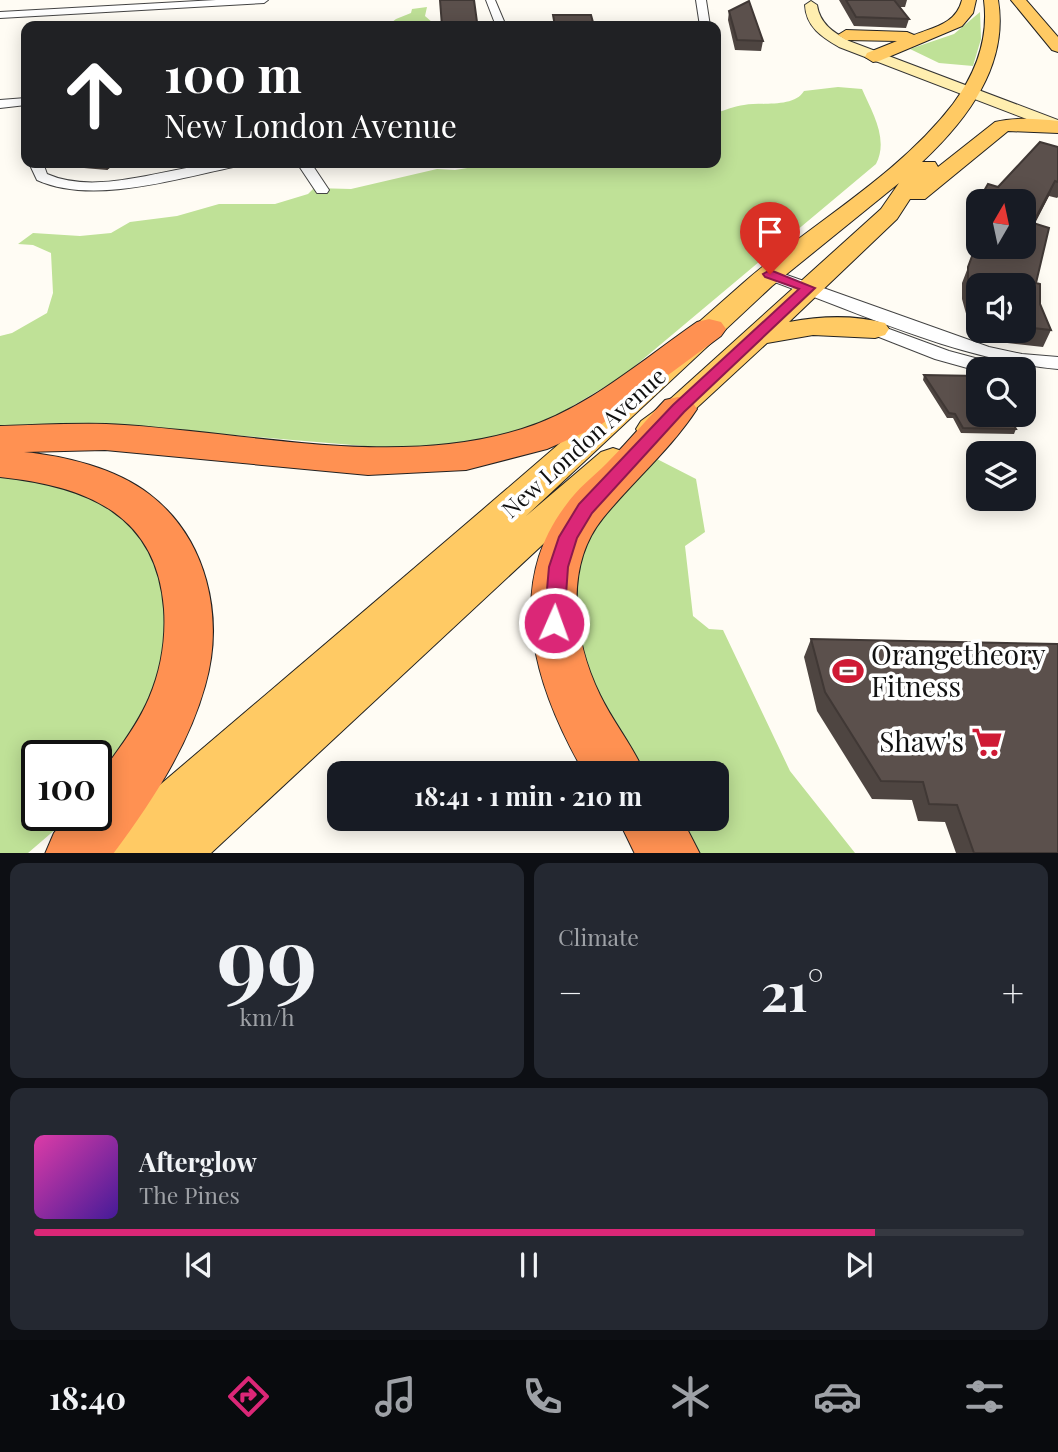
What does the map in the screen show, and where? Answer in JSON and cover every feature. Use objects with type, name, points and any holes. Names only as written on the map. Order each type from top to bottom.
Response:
[{"type":"highway","points":[[0,439],[106,438],[368,461],[466,456],[533,440],[586,417],[709,329]]},
{"type":"highway","points":[[609,761],[579,710],[560,663],[554,623],[558,567],[568,537],[586,509],[678,409]]},
{"type":"highway","points":[[0,463],[70,473],[116,491],[136,504],[168,539],[185,582],[189,605],[186,656],[173,706],[137,772],[75,853]]},
{"type":"highway","points":[[655,831],[670,853]]},
{"type":"main road","points":[[881,53],[962,20],[969,0]]},
{"type":"main road","name":"New London Avenue","points":[[171,853],[606,466],[678,409],[889,214],[909,184],[951,145],[986,89],[994,21],[991,0]]},
{"type":"main road","points":[[1004,0],[1012,18]]},
{"type":"main road","points":[[1018,0],[1058,47]]},
{"type":"main road","points":[[846,35],[889,38],[930,35]]},
{"type":"main road","name":"New London Avenue","points":[[118,853],[620,413],[764,279],[850,212],[927,143],[958,109],[986,89]]},
{"type":"main road","points":[[889,214],[998,128],[1020,124],[1058,126]]},
{"type":"main road","points":[[758,336],[813,326],[875,329]]},
{"type":"street","points":[[0,15],[96,14],[264,0]]},
{"type":"street","points":[[491,0],[499,21]]},
{"type":"street","points":[[701,0],[704,21]]},
{"type":"street","points":[[809,3],[827,23],[881,53]]},
{"type":"street","points":[[809,3],[812,19],[821,29],[844,44],[881,53],[1058,114]]},
{"type":"street","points":[[986,89],[1058,126]]},
{"type":"street","points":[[0,104],[21,103]]},
{"type":"street","points":[[37,168],[38,174],[57,184],[87,186],[116,184],[205,168]]},
{"type":"street","points":[[307,168],[322,190]]},
{"type":"street","points":[[764,279],[984,352],[1022,360],[1058,363]]},
{"type":"street","points":[[803,293],[875,329],[966,361]]},
{"type":"street","points":[[1036,374],[1058,376]]},
{"type":"green space","points":[[427,7],[425,16],[431,21],[393,21],[411,13],[412,9]]},
{"type":"green space","points":[[980,12],[981,39],[973,66],[939,63],[910,49],[954,34]]},
{"type":"green space","points":[[838,87],[862,89],[880,135],[880,155],[876,164],[623,376],[549,420],[482,441],[400,449],[137,427],[63,424],[0,430],[0,336],[12,333],[47,313],[53,293],[51,253],[33,245],[18,244],[33,233],[80,236],[111,233],[130,222],[177,216],[219,204],[275,204],[308,194],[314,188],[351,189],[437,169],[721,168],[721,112],[741,106],[785,102],[793,100],[804,91]]},
{"type":"green space","points":[[657,459],[696,479],[705,532],[685,546],[693,616],[709,629],[723,630],[790,771],[855,853],[667,853],[653,831],[729,831],[729,761],[612,761],[558,577],[628,486]]},
{"type":"green space","points":[[0,466],[146,514],[189,634],[112,766],[112,740],[21,740],[21,831],[54,831],[28,853],[0,853]]},
{"type":"building","points":[[440,0],[474,0],[477,21],[442,21]]},
{"type":"building","points":[[846,0],[894,0],[909,19],[856,17]]},
{"type":"building","points":[[749,1],[763,41],[737,40],[729,11]]},
{"type":"building","points":[[553,15],[591,15],[593,21],[554,21]]},
{"type":"building","points":[[1040,142],[1058,147],[1058,182],[1055,181],[1036,217],[1036,189],[985,189],[988,184],[998,187]]},
{"type":"building","points":[[1036,224],[1049,228],[1036,283],[1036,273],[968,273],[971,259],[1036,259]]},
{"type":"building","points":[[1036,283],[1040,284],[1040,304],[1051,330],[1036,328]]},
{"type":"building","points":[[924,375],[966,376],[966,427],[1016,429],[963,428],[955,414],[949,413]]},
{"type":"building","name":"Shaw's","points":[[811,639],[1058,644],[1058,853],[974,853],[957,805],[929,804],[923,782],[881,781],[825,692]]},
{"type":"place","name":"Orangetheory Fitness","points":[[848,671]]},
{"type":"place","name":"Shaw's","points":[[987,742]]},
{"type":"route","points":[[554,623],[558,567],[568,537],[586,509],[678,409],[808,288],[770,274]]}]
